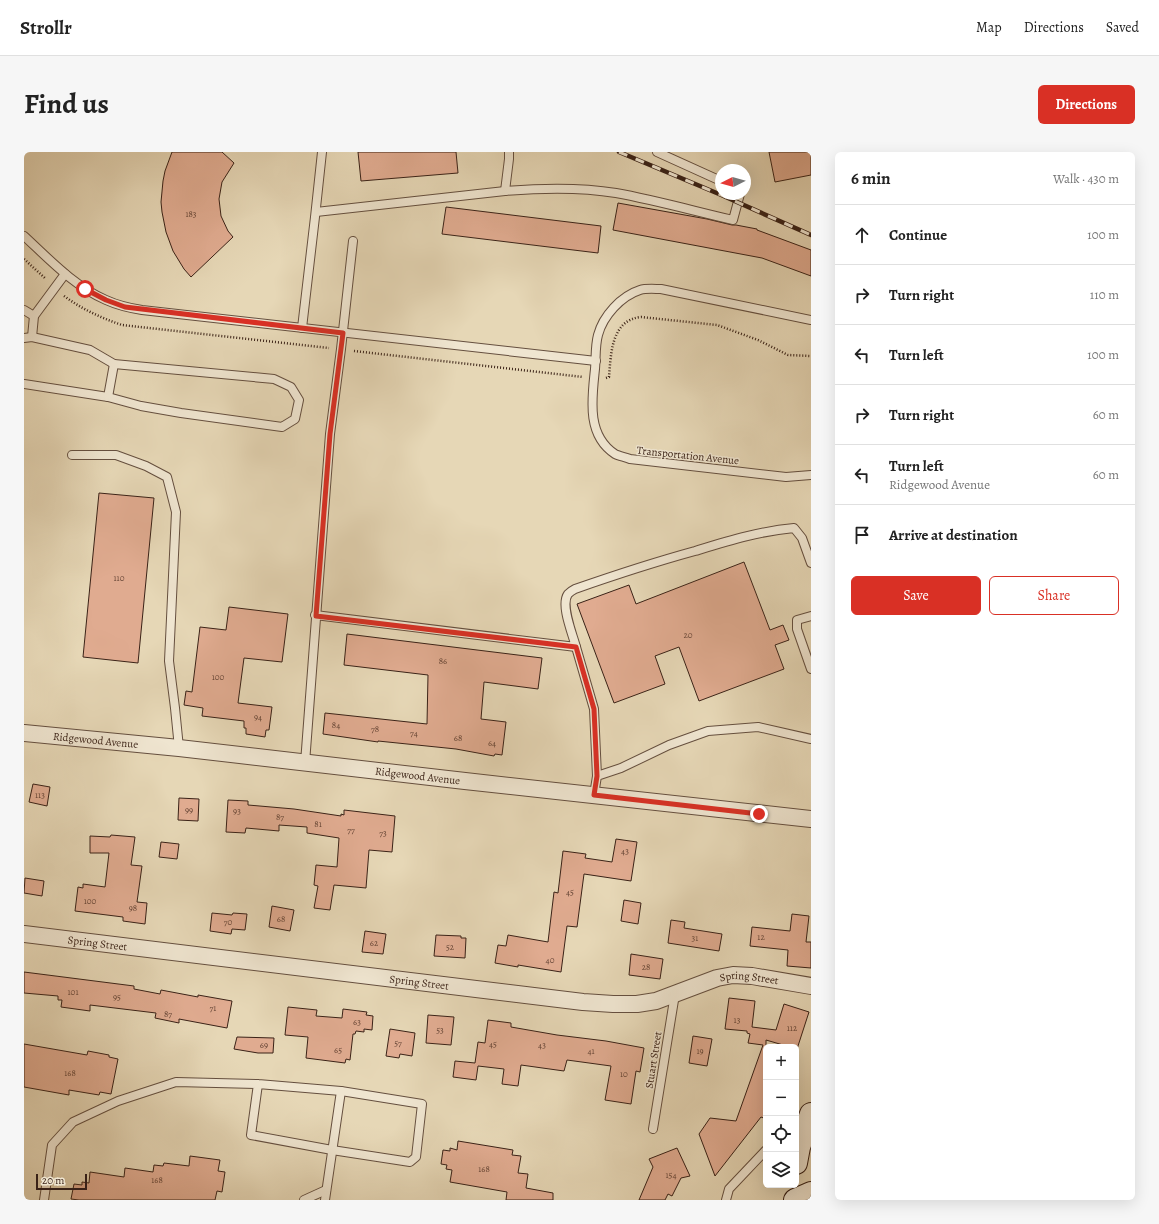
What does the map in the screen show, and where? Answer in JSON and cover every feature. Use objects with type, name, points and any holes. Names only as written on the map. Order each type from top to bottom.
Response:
[{"type":"main road","points":[[799,1147],[811,1114]]},
{"type":"street","name":"Ridgewood Avenue","points":[[24,733],[178,748],[811,819]]},
{"type":"street","name":"Spring Street","points":[[24,934],[583,1002],[613,1004],[637,1004],[656,1001],[717,978],[733,975],[752,976],[811,986]]},
{"type":"lane","points":[[302,328],[322,152]]},
{"type":"lane","points":[[505,191],[510,159],[509,152]]},
{"type":"lane","points":[[657,152],[715,177]]},
{"type":"lane","points":[[316,212],[505,191],[576,189],[615,193],[733,220],[738,200]]},
{"type":"lane","points":[[24,236],[65,274],[85,289],[106,300],[125,307],[596,361]]},
{"type":"lane","points":[[305,763],[330,434],[353,241]]},
{"type":"lane","points":[[24,384],[108,397],[141,406],[181,413],[282,427],[294,419],[299,400],[291,387],[274,379],[114,364],[90,350],[28,338],[34,316],[65,274]]},
{"type":"lane","name":"Transportation Avenue","points":[[811,320],[661,289],[641,289],[624,297],[608,314],[598,335],[592,396],[592,414],[596,430],[604,444],[616,454],[630,459],[778,476],[811,475]]},
{"type":"lane","points":[[24,310],[34,316]]},
{"type":"lane","points":[[108,397],[114,364]]},
{"type":"lane","points":[[72,455],[116,456],[146,466],[167,477],[176,512],[169,661],[176,708],[178,748]]},
{"type":"lane","points":[[594,795],[597,776],[594,709],[566,610],[568,593],[627,571],[716,544],[764,531],[786,528],[794,528],[802,538],[811,563]]},
{"type":"lane","points":[[316,616],[576,647]]},
{"type":"lane","points":[[811,616],[797,620],[797,629],[811,670]]},
{"type":"lane","points":[[597,776],[621,768],[669,746],[708,731],[758,727],[811,739]]},
{"type":"lane","name":"Stuart Street","points":[[653,1129],[675,994]]},
{"type":"lane","points":[[44,1200],[52,1145],[73,1122],[118,1101],[176,1082],[258,1084],[342,1091],[422,1104],[416,1157],[410,1162],[332,1150],[251,1135],[258,1084]]},
{"type":"lane","points":[[325,1200],[342,1091]]},
{"type":"lane","points":[[726,1200],[729,1189],[764,1152]]},
{"type":"lane","points":[[304,1200],[326,1190]]},
{"type":"path","points":[[609,377],[613,343],[618,330],[622,325],[631,319],[641,317],[717,325],[758,340],[788,355],[811,356]]},
{"type":"building","points":[[172,152],[222,152],[234,163],[222,182],[219,199],[221,216],[228,231],[233,237],[191,277],[184,269],[173,251],[166,232],[162,212],[161,202],[163,181]]},
{"type":"building","points":[[358,152],[456,152],[458,173],[361,181]]},
{"type":"building","points":[[769,152],[811,152],[811,175],[775,182]]},
{"type":"building","points":[[618,203],[757,229],[811,250],[811,276],[762,258],[613,230]]},
{"type":"building","points":[[446,207],[601,226],[598,253],[442,234]]},
{"type":"building","points":[[99,493],[154,498],[138,663],[83,657]]},
{"type":"building","points":[[744,562],[770,630],[783,625],[789,640],[775,645],[784,669],[699,701],[679,647],[655,656],[665,684],[614,703],[577,604],[629,585],[636,604]]},
{"type":"building","points":[[229,607],[288,614],[282,662],[244,658],[238,703],[272,707],[269,730],[266,730],[265,737],[246,734],[244,721],[202,716],[203,708],[184,705],[186,691],[192,692],[200,627],[226,630]]},
{"type":"building","points":[[347,634],[542,658],[538,689],[484,682],[481,719],[506,722],[502,755],[495,754],[494,756],[456,749],[378,742],[323,734],[325,713],[427,724],[428,675],[344,665]]},
{"type":"building","points":[[33,784],[50,787],[47,806],[29,802]]},
{"type":"building","points":[[179,798],[199,799],[198,821],[178,820]]},
{"type":"building","points":[[228,800],[248,801],[248,805],[294,809],[341,816],[341,814],[344,815],[344,810],[395,816],[392,852],[369,850],[366,888],[334,885],[330,910],[314,908],[318,886],[314,885],[316,865],[337,867],[339,838],[307,833],[307,827],[279,825],[279,831],[246,828],[245,833],[226,832]]},
{"type":"building","points":[[111,835],[135,837],[131,865],[142,866],[137,902],[147,903],[145,924],[123,921],[123,917],[75,911],[78,887],[83,888],[83,884],[105,887],[109,853],[90,853],[90,836],[110,837]]},
{"type":"building","points":[[616,839],[637,842],[631,881],[584,874],[577,927],[567,926],[561,972],[495,963],[498,945],[506,946],[508,935],[548,942],[554,892],[558,893],[563,851],[586,854],[585,858],[612,862]]},
{"type":"building","points":[[161,842],[179,844],[177,859],[159,857]]},
{"type":"building","points":[[25,878],[44,881],[42,896],[24,893]]},
{"type":"building","points":[[624,900],[641,903],[638,924],[621,921]]},
{"type":"building","points":[[272,906],[294,910],[290,931],[269,927]]},
{"type":"building","points":[[212,913],[232,915],[233,913],[247,914],[245,930],[232,929],[231,934],[210,931]]},
{"type":"building","points":[[792,914],[809,916],[806,942],[811,942],[811,968],[787,966],[788,950],[750,946],[752,927],[790,931]]},
{"type":"building","points":[[671,920],[685,922],[684,928],[722,934],[719,951],[668,943]]},
{"type":"building","points":[[365,931],[386,934],[383,954],[362,952]]},
{"type":"building","points":[[436,935],[461,936],[461,938],[466,938],[465,958],[434,956]]},
{"type":"building","points":[[631,954],[663,959],[660,979],[629,975]]},
{"type":"building","points":[[24,972],[134,986],[134,989],[160,994],[161,990],[198,997],[198,995],[232,1001],[227,1028],[179,1019],[179,1023],[155,1018],[156,1013],[90,1005],[90,1011],[61,1007],[62,1000],[58,1000],[58,996],[24,993]]},
{"type":"building","points":[[729,998],[755,1001],[752,1027],[776,1030],[784,1004],[809,1012],[799,1044],[780,1044],[766,1040],[766,1044],[763,1045],[748,1043],[750,1034],[747,1033],[747,1031],[725,1029]]},
{"type":"building","points":[[288,1007],[317,1010],[316,1016],[342,1018],[343,1009],[367,1012],[366,1015],[373,1016],[372,1030],[364,1029],[364,1032],[356,1031],[355,1034],[353,1034],[350,1060],[346,1059],[345,1063],[306,1058],[308,1037],[285,1035]]},
{"type":"building","points":[[428,1015],[454,1017],[451,1045],[426,1043]]},
{"type":"building","points":[[488,1020],[511,1023],[511,1027],[644,1048],[640,1072],[636,1071],[631,1104],[605,1100],[611,1066],[567,1060],[564,1071],[521,1065],[518,1086],[502,1084],[504,1069],[478,1066],[476,1080],[453,1077],[455,1061],[475,1063],[478,1042],[485,1043]]},
{"type":"building","points":[[390,1029],[415,1033],[412,1056],[400,1054],[399,1058],[386,1056]]},
{"type":"building","points":[[693,1036],[712,1039],[707,1066],[689,1063]]},
{"type":"building","points":[[237,1037],[274,1038],[273,1053],[258,1053],[234,1049]]},
{"type":"building","points":[[24,1044],[87,1055],[88,1051],[109,1055],[109,1057],[118,1059],[111,1094],[100,1092],[99,1095],[69,1090],[69,1095],[24,1087]]},
{"type":"building","points":[[763,1045],[763,1118],[761,1117],[715,1176],[699,1134],[710,1118],[736,1121]]},
{"type":"building","points":[[458,1141],[513,1150],[512,1155],[521,1156],[518,1173],[528,1174],[526,1188],[553,1193],[553,1200],[506,1200],[507,1192],[450,1182],[452,1170],[446,1169],[447,1165],[441,1164],[443,1150],[450,1151],[450,1148],[457,1150]]},
{"type":"building","points":[[677,1148],[690,1176],[681,1178],[672,1196],[668,1194],[665,1200],[639,1200],[653,1167],[649,1159]]},
{"type":"building","points":[[190,1156],[220,1160],[218,1171],[225,1172],[222,1192],[217,1191],[215,1200],[71,1199],[74,1184],[82,1185],[82,1182],[89,1183],[90,1172],[124,1177],[125,1168],[153,1172],[154,1165],[163,1166],[164,1163],[189,1166]]},
{"type":"railway","points":[[619,152],[811,235]]},
{"type":"route","points":[[85,289],[106,300],[125,307],[142,310],[343,333],[330,434],[316,616],[576,647],[594,709],[597,776],[594,795],[759,814]]}]
